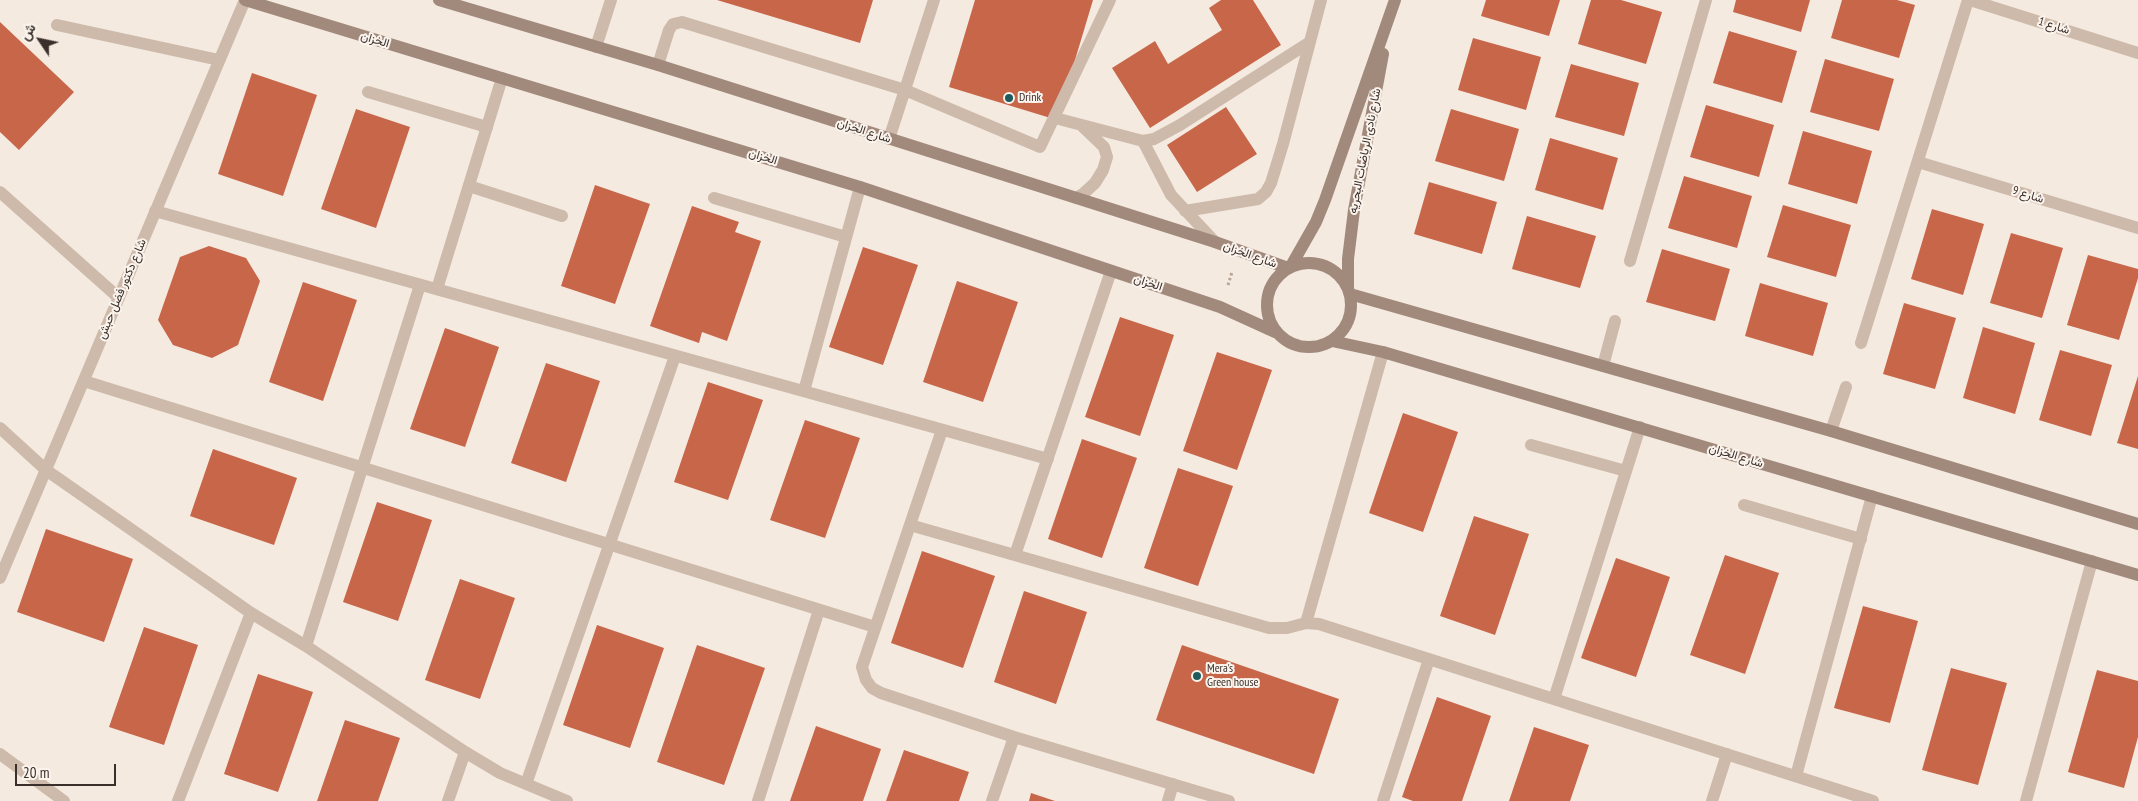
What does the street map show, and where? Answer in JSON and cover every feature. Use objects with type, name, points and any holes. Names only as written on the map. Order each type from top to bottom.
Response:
[{"type":"main road","name":"الخزان","points":[[244,0],[860,187],[1220,307],[1275,332]]},
{"type":"main road","name":"شارع الخزان","points":[[439,0],[658,65],[1290,267]]},
{"type":"main road","name":"شارع نادى الرياضات البحريه","points":[[1290,267],[1316,222],[1325,200],[1395,0]]},
{"type":"main road","name":"شارع نادى الرياضات البحريه","points":[[1349,291],[1348,259],[1354,210],[1391,14]]},
{"type":"main road","points":[[1305,262],[1318,263],[1331,268],[1341,277],[1349,291],[1351,307],[1349,320],[1342,332],[1332,341],[1321,346],[1308,348],[1296,346],[1285,341],[1275,332],[1268,318],[1266,303],[1270,288],[1279,275],[1290,267],[1305,262]]},
{"type":"main road","points":[[1349,291],[1831,431],[2138,524]]},
{"type":"main road","name":"شارع الخزان","points":[[1332,341],[1383,352],[2138,574]]},
{"type":"street","name":"شارع دكتور فضل حبش","points":[[0,578],[244,0]]},
{"type":"street","points":[[596,47],[611,0]]},
{"type":"street","points":[[889,139],[934,0]]},
{"type":"street","points":[[658,65],[669,30],[673,24],[682,22],[904,90],[1040,147],[1110,0]]},
{"type":"street","points":[[1185,212],[1258,199],[1266,192],[1275,169],[1321,0]]},
{"type":"street","points":[[1630,261],[1706,0]]},
{"type":"street","points":[[1862,344],[1969,0]]},
{"type":"street","name":"شارع 1","points":[[1969,0],[2138,53]]},
{"type":"street","points":[[57,25],[219,60]]},
{"type":"street","points":[[1055,118],[1143,141],[1164,134],[1310,42]]},
{"type":"street","points":[[437,289],[502,78]]},
{"type":"street","points":[[368,92],[487,127]]},
{"type":"street","points":[[1076,198],[1084,194],[1095,183],[1104,170],[1107,157],[1104,147],[1080,124]]},
{"type":"street","points":[[1143,141],[1171,195],[1215,242]]},
{"type":"street","name":"شارع 9","points":[[1918,162],[2138,228]]},
{"type":"street","points":[[469,186],[562,216]]},
{"type":"street","points":[[804,391],[860,187]]},
{"type":"street","points":[[0,192],[118,298]]},
{"type":"street","points":[[714,198],[846,237]]},
{"type":"street","points":[[155,211],[1048,459]]},
{"type":"street","points":[[1015,556],[1111,271]]},
{"type":"street","points":[[306,646],[420,284]]},
{"type":"street","points":[[1603,366],[1615,320]]},
{"type":"street","points":[[1306,623],[1383,352]]},
{"type":"street","points":[[526,784],[675,356]]},
{"type":"street","points":[[84,381],[875,627]]},
{"type":"street","points":[[1831,431],[1846,387]]},
{"type":"street","points":[[1554,699],[1640,427]]},
{"type":"street","points":[[0,428],[46,470],[251,612],[306,646],[465,752],[526,784],[567,801]]},
{"type":"street","points":[[942,430],[862,667],[866,680],[872,688],[881,693],[1014,737],[1229,801]]},
{"type":"street","points":[[1531,445],[1626,471]]},
{"type":"street","points":[[1796,776],[1872,496]]},
{"type":"street","points":[[1744,505],[1861,539]]},
{"type":"street","points":[[910,525],[1269,628],[1287,628],[1306,623],[1319,624],[1873,801]]},
{"type":"street","points":[[2026,801],[2092,561]]},
{"type":"street","points":[[758,801],[819,610]]},
{"type":"street","points":[[178,801],[251,612]]},
{"type":"street","points":[[1383,801],[1429,659]]},
{"type":"street","points":[[992,801],[1014,737]]},
{"type":"street","points":[[448,801],[465,752]]},
{"type":"street","points":[[0,754],[64,801]]},
{"type":"street","points":[[1712,801],[1727,754]]},
{"type":"street","points":[[1168,801],[1173,784]]},
{"type":"path","points":[[1220,307],[1239,251]]},
{"type":"building","points":[[717,0],[873,0],[860,43]]},
{"type":"building","points":[[975,0],[1093,0],[1057,120],[949,87]]},
{"type":"building","points":[[1221,0],[1253,0],[1281,45],[1150,128],[1112,68],[1155,41],[1168,64],[1222,30],[1209,8]]},
{"type":"building","points":[[1486,0],[1560,0],[1549,36],[1481,16]]},
{"type":"building","points":[[1591,0],[1621,0],[1662,12],[1646,64],[1578,44]]},
{"type":"building","points":[[1736,0],[1810,0],[1801,32],[1733,12]]},
{"type":"building","points":[[1842,0],[1897,0],[1915,5],[1899,58],[1831,38]]},
{"type":"building","points":[[0,22],[74,92],[19,150],[0,132]]},
{"type":"building","points":[[1729,31],[1797,51],[1782,103],[1713,83]]},
{"type":"building","points":[[1473,38],[1541,57],[1526,110],[1458,90]]},
{"type":"building","points":[[1825,59],[1894,79],[1879,131],[1810,112]]},
{"type":"building","points":[[1571,64],[1639,83],[1624,136],[1555,117]]},
{"type":"building","points":[[252,73],[317,95],[283,196],[218,174]]},
{"type":"building","points":[[1706,105],[1774,125],[1759,177],[1690,157]]},
{"type":"building","points":[[1226,107],[1257,154],[1197,192],[1167,145]]},
{"type":"building","points":[[356,109],[410,127],[376,228],[321,209]]},
{"type":"building","points":[[1451,109],[1519,129],[1504,181],[1435,161]]},
{"type":"building","points":[[1803,131],[1872,151],[1857,204],[1788,184]]},
{"type":"building","points":[[1550,138],[1618,158],[1603,210],[1535,190]]},
{"type":"building","points":[[1684,176],[1752,196],[1737,248],[1668,228]]},
{"type":"building","points":[[1429,182],[1497,202],[1482,254],[1414,234]]},
{"type":"building","points":[[595,185],[650,204],[615,304],[561,286]]},
{"type":"building","points":[[1783,205],[1851,225],[1836,277],[1767,257]]},
{"type":"building","points":[[692,206],[739,222],[735,232],[761,241],[727,341],[702,332],[699,343],[650,326]]},
{"type":"building","points":[[1932,209],[1984,224],[1963,295],[1911,279]]},
{"type":"building","points":[[1527,216],[1596,236],[1580,288],[1512,269]]},
{"type":"building","points":[[2011,233],[2063,248],[2042,318],[1990,303]]},
{"type":"building","points":[[209,246],[246,258],[260,281],[238,345],[212,358],[173,345],[158,320],[180,257]]},
{"type":"building","points":[[863,247],[918,265],[883,365],[829,347]]},
{"type":"building","points":[[1662,249],[1730,269],[1715,321],[1646,302]]},
{"type":"building","points":[[2088,255],[2138,269],[2138,278],[2119,340],[2067,325]]},
{"type":"building","points":[[957,281],[1018,302],[983,402],[923,382]]},
{"type":"building","points":[[303,282],[357,300],[323,401],[269,382]]},
{"type":"building","points":[[1760,283],[1828,303],[1813,356],[1745,336]]},
{"type":"building","points":[[1904,303],[1956,318],[1935,389],[1883,374]]},
{"type":"building","points":[[1120,317],[1174,335],[1140,436],[1085,417]]},
{"type":"building","points":[[1983,327],[2035,343],[2015,414],[1963,398]]},
{"type":"building","points":[[445,328],[499,347],[465,447],[410,429]]},
{"type":"building","points":[[2060,350],[2112,365],[2091,436],[2039,420]]},
{"type":"building","points":[[1217,352],[1272,370],[1237,470],[1183,451]]},
{"type":"building","points":[[546,363],[600,381],[566,482],[511,463]]},
{"type":"building","points":[[2138,376],[2138,449],[2117,443]]},
{"type":"building","points":[[708,382],[763,400],[728,500],[674,482]]},
{"type":"building","points":[[1403,413],[1458,432],[1423,532],[1369,513]]},
{"type":"building","points":[[805,420],[860,438],[825,538],[770,520]]},
{"type":"building","points":[[1082,439],[1137,458],[1102,558],[1048,539]]},
{"type":"building","points":[[213,449],[297,478],[274,545],[190,516]]},
{"type":"building","points":[[1178,468],[1233,486],[1198,586],[1144,568]]},
{"type":"building","points":[[377,502],[432,520],[398,621],[343,602]]},
{"type":"building","points":[[1474,516],[1529,534],[1495,635],[1440,616]]},
{"type":"building","points":[[46,529],[133,559],[104,642],[17,612]]},
{"type":"building","points":[[922,551],[995,576],[963,668],[891,643]]},
{"type":"building","points":[[1725,555],[1779,573],[1745,674],[1690,655]]},
{"type":"building","points":[[1616,558],[1670,577],[1636,677],[1581,658]]},
{"type":"building","points":[[460,579],[515,598],[480,699],[425,680]]},
{"type":"building","points":[[1024,591],[1087,612],[1056,704],[994,682]]},
{"type":"building","points":[[1863,606],[1918,621],[1890,723],[1834,708]]},
{"type":"building","points":[[597,625],[664,648],[630,748],[563,725]]},
{"type":"building","points":[[144,627],[198,645],[164,745],[109,727]]},
{"type":"building","points":[[697,645],[765,668],[724,785],[657,762]]},
{"type":"building","points":[[1182,645],[1339,699],[1314,774],[1156,720]]},
{"type":"building","points":[[1951,668],[2007,683],[1978,785],[1922,770]]},
{"type":"building","points":[[2097,670],[2138,681],[2138,737],[2124,788],[2068,772]]},
{"type":"building","points":[[258,674],[313,692],[278,792],[224,774]]},
{"type":"building","points":[[1437,697],[1491,716],[1462,801],[1413,801],[1402,797]]},
{"type":"building","points":[[345,720],[400,738],[378,801],[317,801]]},
{"type":"building","points":[[816,726],[881,749],[863,801],[790,801]]},
{"type":"building","points":[[1534,727],[1589,745],[1570,801],[1509,801]]},
{"type":"building","points":[[904,750],[969,772],[959,801],[886,801]]},
{"type":"building","points":[[1031,793],[1055,801],[1029,801]]},
{"type":"place","name":"Drink","points":[[1009,98]]},
{"type":"place","name":"Mera's Green house","points":[[1197,676]]}]
